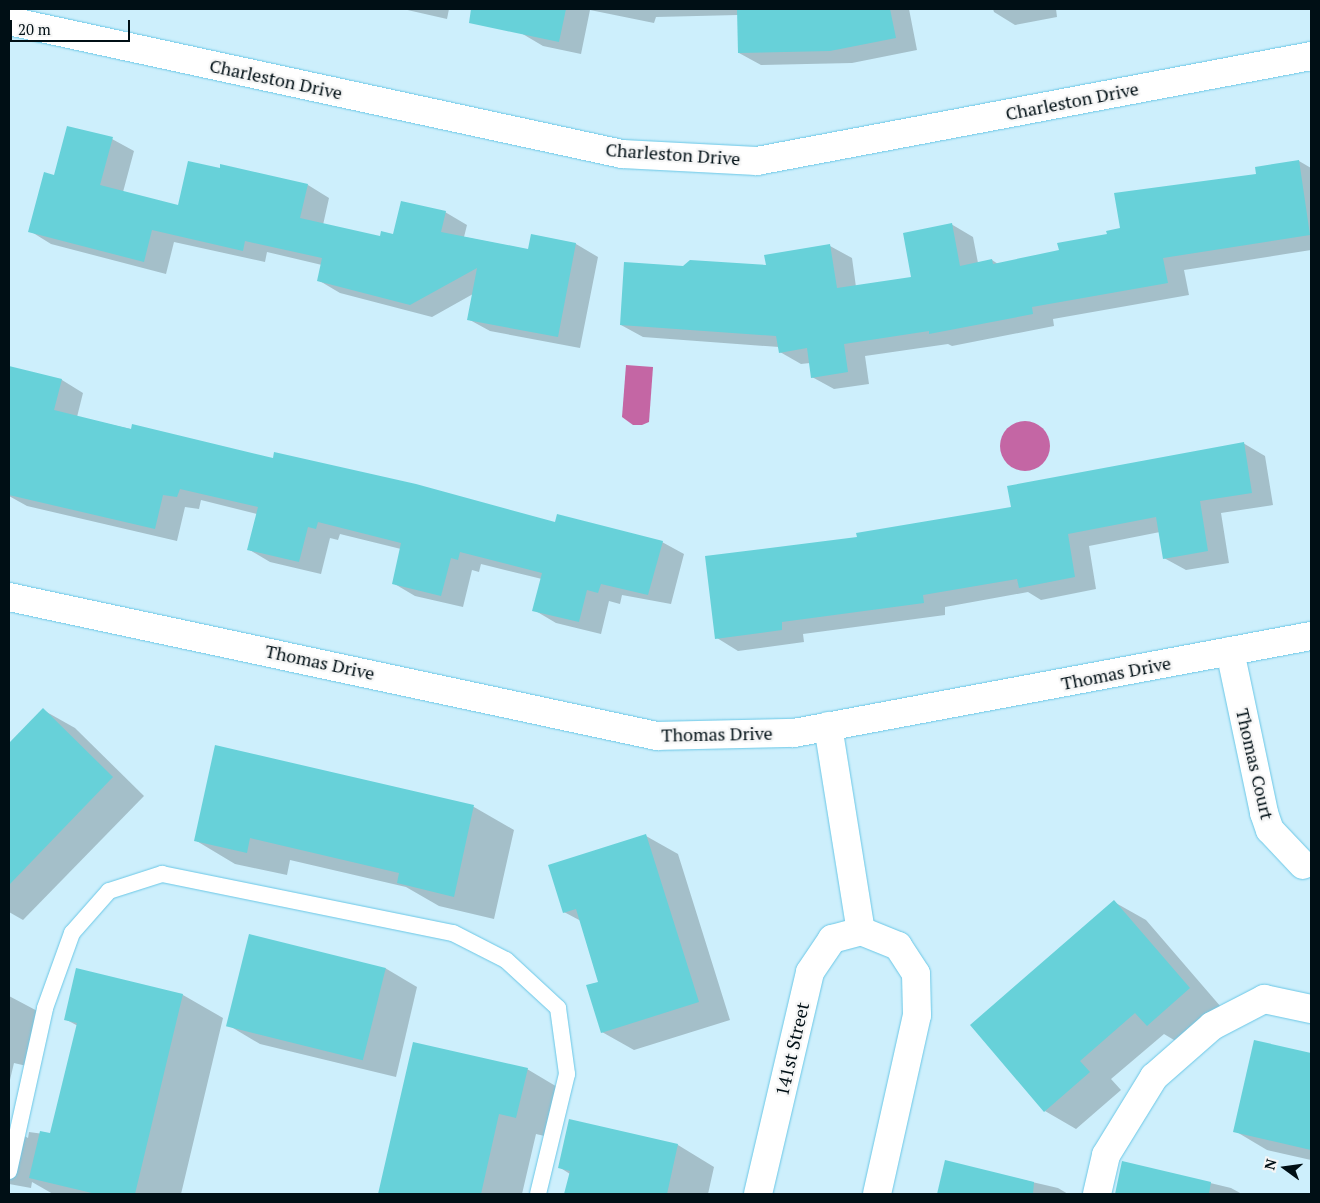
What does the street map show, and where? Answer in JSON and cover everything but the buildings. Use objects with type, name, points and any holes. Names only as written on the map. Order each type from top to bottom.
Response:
[{"type":"street","name":"Charleston Drive","points":[[9,21],[622,154],[757,161],[1311,56]]},
{"type":"street","name":"Thomas Drive","points":[[9,597],[657,736],[794,733],[1311,636]]},
{"type":"street","name":"Thomas Court","points":[[1230,651],[1264,814],[1270,830],[1303,865]]},
{"type":"street","points":[[828,726],[861,930],[898,946],[916,974],[917,1015],[877,1194]]},
{"type":"street","name":"141st Street","points":[[758,1194],[810,972],[832,939],[861,930]]},
{"type":"street","points":[[1097,1194],[1106,1155],[1154,1077],[1212,1026],[1264,999],[1311,1009]]},
{"type":"lane","points":[[9,1171],[45,1008],[72,933],[109,891],[162,874],[453,933],[506,960],[558,1008],[567,1074],[538,1194]]},
{"type":"shaded area","points":[[626,365],[653,367],[649,422],[642,425],[633,425],[622,417]]},
{"type":"shaded area","points":[[1025,421],[1039,425],[1046,432],[1050,446],[1046,460],[1039,467],[1025,471],[1011,467],[1004,460],[1000,446],[1004,432],[1011,425]]}]
